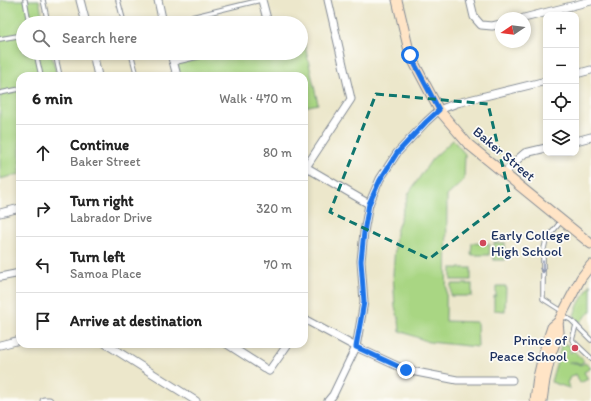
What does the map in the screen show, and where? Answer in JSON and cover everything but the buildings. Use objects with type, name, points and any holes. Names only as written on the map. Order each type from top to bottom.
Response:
[{"type":"street","points":[[80,0],[84,16]]},
{"type":"street","points":[[158,0],[161,16]]},
{"type":"street","points":[[262,0],[266,16]]},
{"type":"street","points":[[308,162],[351,99],[328,0]]},
{"type":"street","name":"Baker Street","points":[[397,0],[410,55],[439,110],[468,144],[591,244]]},
{"type":"street","points":[[470,0],[474,16],[481,25],[495,25]]},
{"type":"street","points":[[531,16],[591,1]]},
{"type":"street","points":[[95,60],[97,72]]},
{"type":"street","points":[[176,72],[173,61],[177,60]]},
{"type":"street","points":[[579,73],[591,70]]},
{"type":"street","points":[[328,401],[333,395],[356,347],[364,302],[361,261],[369,204],[380,180],[397,153],[439,110],[457,103],[543,82]]},
{"type":"street","points":[[579,140],[591,137]]},
{"type":"street","points":[[504,174],[518,159],[525,154],[543,149]]},
{"type":"street","points":[[308,168],[369,204]]},
{"type":"street","points":[[0,213],[16,209]]},
{"type":"street","points":[[535,401],[538,377],[552,327],[561,316],[581,278],[591,265]]},
{"type":"street","points":[[0,278],[16,273]]},
{"type":"street","points":[[542,401],[545,380],[551,354],[559,332],[561,316]]},
{"type":"street","points":[[308,321],[356,347],[406,370],[457,380],[512,380]]},
{"type":"street","points":[[0,344],[16,341]]},
{"type":"street","points":[[112,348],[196,401]]},
{"type":"street","points":[[233,348],[269,371],[285,348]]},
{"type":"street","points":[[44,401],[49,401]]},
{"type":"lane","points":[[25,0],[28,16]]},
{"type":"lane","points":[[43,0],[46,16]]},
{"type":"lane","points":[[118,0],[122,16]]},
{"type":"lane","points":[[196,16],[262,0]]},
{"type":"lane","points":[[0,39],[16,36]]},
{"type":"lane","points":[[38,60],[40,72]]},
{"type":"lane","points":[[57,60],[59,72]]},
{"type":"lane","points":[[133,60],[136,72]]},
{"type":"lane","points":[[0,93],[16,90]]},
{"type":"lane","points":[[562,220],[546,240],[544,246],[543,299],[561,316],[571,320],[591,340]]},
{"type":"lane","points":[[576,325],[572,340],[591,358]]},
{"type":"highlighted area","points":[[376,94],[488,104],[510,197],[429,259],[330,212]]},
{"type":"green space","points":[[0,0],[39,0],[42,16],[16,16],[16,60],[53,60],[56,72],[16,72],[16,175],[0,179]]},
{"type":"green space","points":[[308,59],[318,104],[308,106],[308,72],[179,72],[177,62],[185,60]]},
{"type":"green space","points":[[453,140],[465,154],[464,180],[447,196],[446,321],[477,322],[478,347],[429,342],[400,331],[399,320],[395,307],[393,274],[396,232],[409,193],[432,159]]},
{"type":"green space","points":[[472,243],[490,244],[489,255],[471,255]]},
{"type":"green space","points":[[494,243],[505,243],[505,260],[494,260]]},
{"type":"green space","points":[[451,268],[471,268],[471,280],[451,280]]},
{"type":"green space","points":[[451,284],[472,284],[472,296],[451,296]]},
{"type":"green space","points":[[591,284],[591,311],[579,323],[574,315],[579,303]]},
{"type":"green space","points":[[496,286],[506,286],[505,311],[494,310]]},
{"type":"green space","points":[[567,344],[571,348],[569,351],[571,353],[573,350],[584,361],[580,364],[576,362],[568,363],[576,363],[580,365],[585,363],[591,368],[584,372],[588,379],[580,383],[576,374],[570,377],[567,383],[570,388],[551,382],[561,345]]},
{"type":"place","name":"Early College High School","points":[[483,243]]},
{"type":"place","name":"Prince of Peace School","points":[[575,348]]},
{"type":"route","points":[[406,370],[356,347],[364,302],[361,261],[369,204],[380,180],[397,153],[439,110],[410,55]]}]
